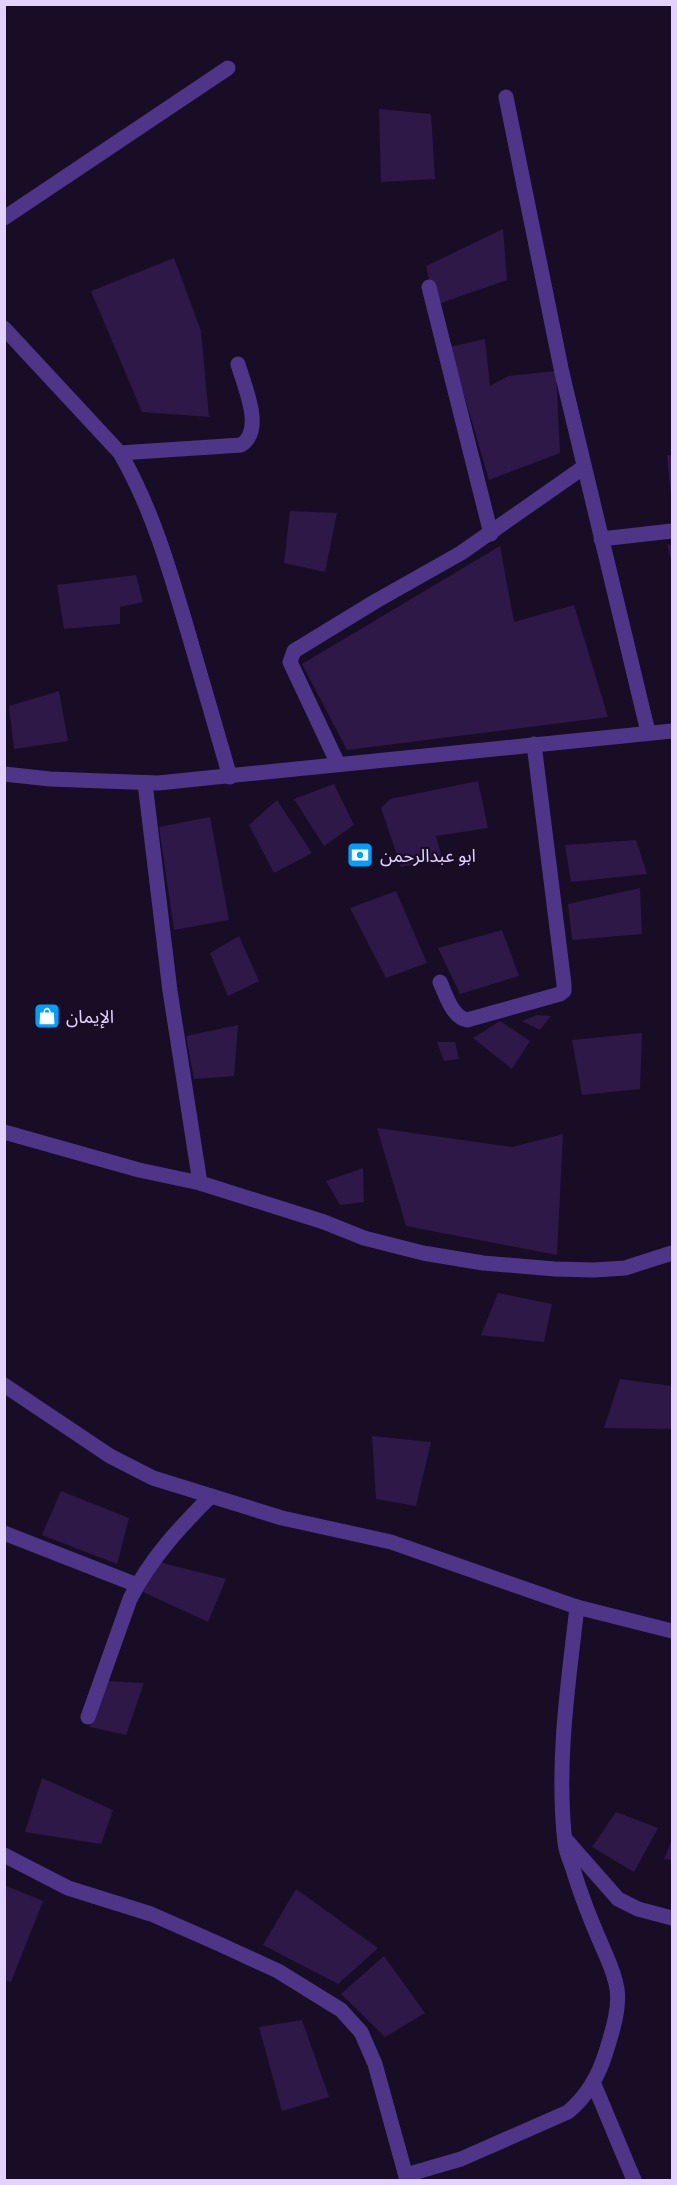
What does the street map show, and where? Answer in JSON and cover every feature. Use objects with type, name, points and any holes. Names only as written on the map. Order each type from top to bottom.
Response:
[{"type":"street","points":[[4,218],[228,68]]},
{"type":"street","points":[[506,97],[544,289],[648,732]]},
{"type":"street","points":[[429,286],[491,534]]},
{"type":"street","points":[[4,328],[120,453],[141,490],[168,565],[230,777]]},
{"type":"street","points":[[120,453],[241,445],[246,442],[253,429],[253,419],[238,364]]},
{"type":"street","points":[[338,764],[290,662],[294,651],[491,534],[584,467]]},
{"type":"street","points":[[601,539],[672,531]]},
{"type":"street","points":[[4,774],[50,779],[145,783],[230,777],[672,730]]},
{"type":"street","points":[[440,982],[456,1014],[461,1019],[467,1020],[564,991],[534,744]]},
{"type":"street","points":[[145,783],[170,991],[200,1183]]},
{"type":"street","points":[[4,1132],[139,1170],[200,1183],[324,1222],[364,1238],[423,1253],[483,1263],[594,1270],[625,1268],[672,1254]]},
{"type":"street","points":[[4,1384],[110,1456],[153,1478],[282,1518],[391,1542],[577,1606],[672,1631]]},
{"type":"street","points":[[87,1717],[137,1585],[170,1537],[211,1496]]},
{"type":"street","points":[[4,1533],[137,1585]]},
{"type":"street","points":[[4,1855],[68,1888],[151,1914],[278,1971],[341,2010],[361,2032],[375,2064],[406,2178],[461,2159],[568,2112],[593,2082],[604,2060],[614,2028],[618,1990],[583,1903],[565,1846],[562,1765],[566,1700],[577,1606]]},
{"type":"street","points":[[565,1838],[618,1899],[625,1904],[672,1918]]},
{"type":"street","points":[[593,2082],[634,2181]]},
{"type":"building","points":[[379,109],[431,114],[435,179],[381,182]]},
{"type":"building","points":[[503,229],[507,280],[435,305],[426,266]]},
{"type":"building","points":[[174,258],[201,331],[209,417],[142,412],[91,291]]},
{"type":"building","points":[[485,339],[490,386],[508,376],[556,371],[560,453],[489,480],[450,347]]},
{"type":"building","points":[[667,455],[672,456],[672,496],[671,496]]},
{"type":"building","points":[[290,511],[337,513],[325,572],[284,563]]},
{"type":"building","points":[[667,544],[672,545],[672,563]]},
{"type":"building","points":[[500,546],[514,622],[574,605],[608,717],[347,750],[302,664]]},
{"type":"building","points":[[136,575],[143,602],[120,607],[120,624],[64,629],[57,585]]},
{"type":"building","points":[[59,691],[68,741],[14,749],[9,706]]},
{"type":"building","points":[[478,781],[488,828],[436,836],[442,858],[401,867],[381,808],[390,799]]},
{"type":"building","points":[[334,784],[354,825],[324,846],[294,799]]},
{"type":"building","points":[[277,800],[312,853],[274,873],[249,825]]},
{"type":"building","points":[[210,817],[229,920],[174,930],[159,827]]},
{"type":"building","points":[[636,840],[647,874],[571,882],[565,845]]},
{"type":"building","points":[[640,888],[642,934],[572,940],[568,904]]},
{"type":"building","points":[[396,891],[427,963],[386,978],[350,908]]},
{"type":"building","points":[[502,930],[519,976],[460,994],[438,948]]},
{"type":"building","points":[[239,936],[259,981],[228,996],[210,953]]},
{"type":"building","points":[[537,1015],[551,1016],[540,1030],[522,1021]]},
{"type":"building","points":[[500,1021],[530,1041],[512,1069],[473,1038]]},
{"type":"building","points":[[238,1025],[234,1076],[194,1079],[186,1036]]},
{"type":"building","points":[[642,1033],[640,1089],[582,1095],[572,1040]]},
{"type":"building","points":[[437,1042],[455,1042],[459,1059],[444,1061]]},
{"type":"building","points":[[377,1128],[512,1147],[563,1134],[557,1255],[406,1226]]},
{"type":"building","points":[[363,1168],[364,1202],[340,1205],[326,1181]]},
{"type":"building","points":[[498,1293],[552,1304],[544,1342],[481,1335]]},
{"type":"building","points":[[620,1379],[672,1386],[672,1429],[604,1428]]},
{"type":"building","points":[[372,1436],[431,1442],[416,1506],[376,1499]]},
{"type":"building","points":[[61,1491],[129,1518],[117,1564],[42,1535]]},
{"type":"building","points":[[159,1562],[226,1579],[208,1622],[143,1592]]},
{"type":"building","points":[[105,1681],[144,1683],[126,1735],[90,1727]]},
{"type":"building","points":[[42,1778],[113,1810],[101,1844],[25,1832]]},
{"type":"building","points":[[616,1812],[658,1828],[634,1872],[592,1847]]},
{"type":"building","points":[[672,1840],[672,1860],[664,1859]]},
{"type":"building","points":[[4,1885],[43,1901],[11,1982],[4,1980]]},
{"type":"building","points":[[296,1889],[378,1948],[338,1984],[263,1945]]},
{"type":"building","points":[[384,1956],[425,2013],[385,2037],[341,1994]]},
{"type":"building","points":[[302,2020],[329,2097],[282,2111],[259,2027]]},
{"type":"place","name":"ابو عبدالرحمن","points":[[360,855]]},
{"type":"place","name":"الإيمان","points":[[47,1016]]}]
